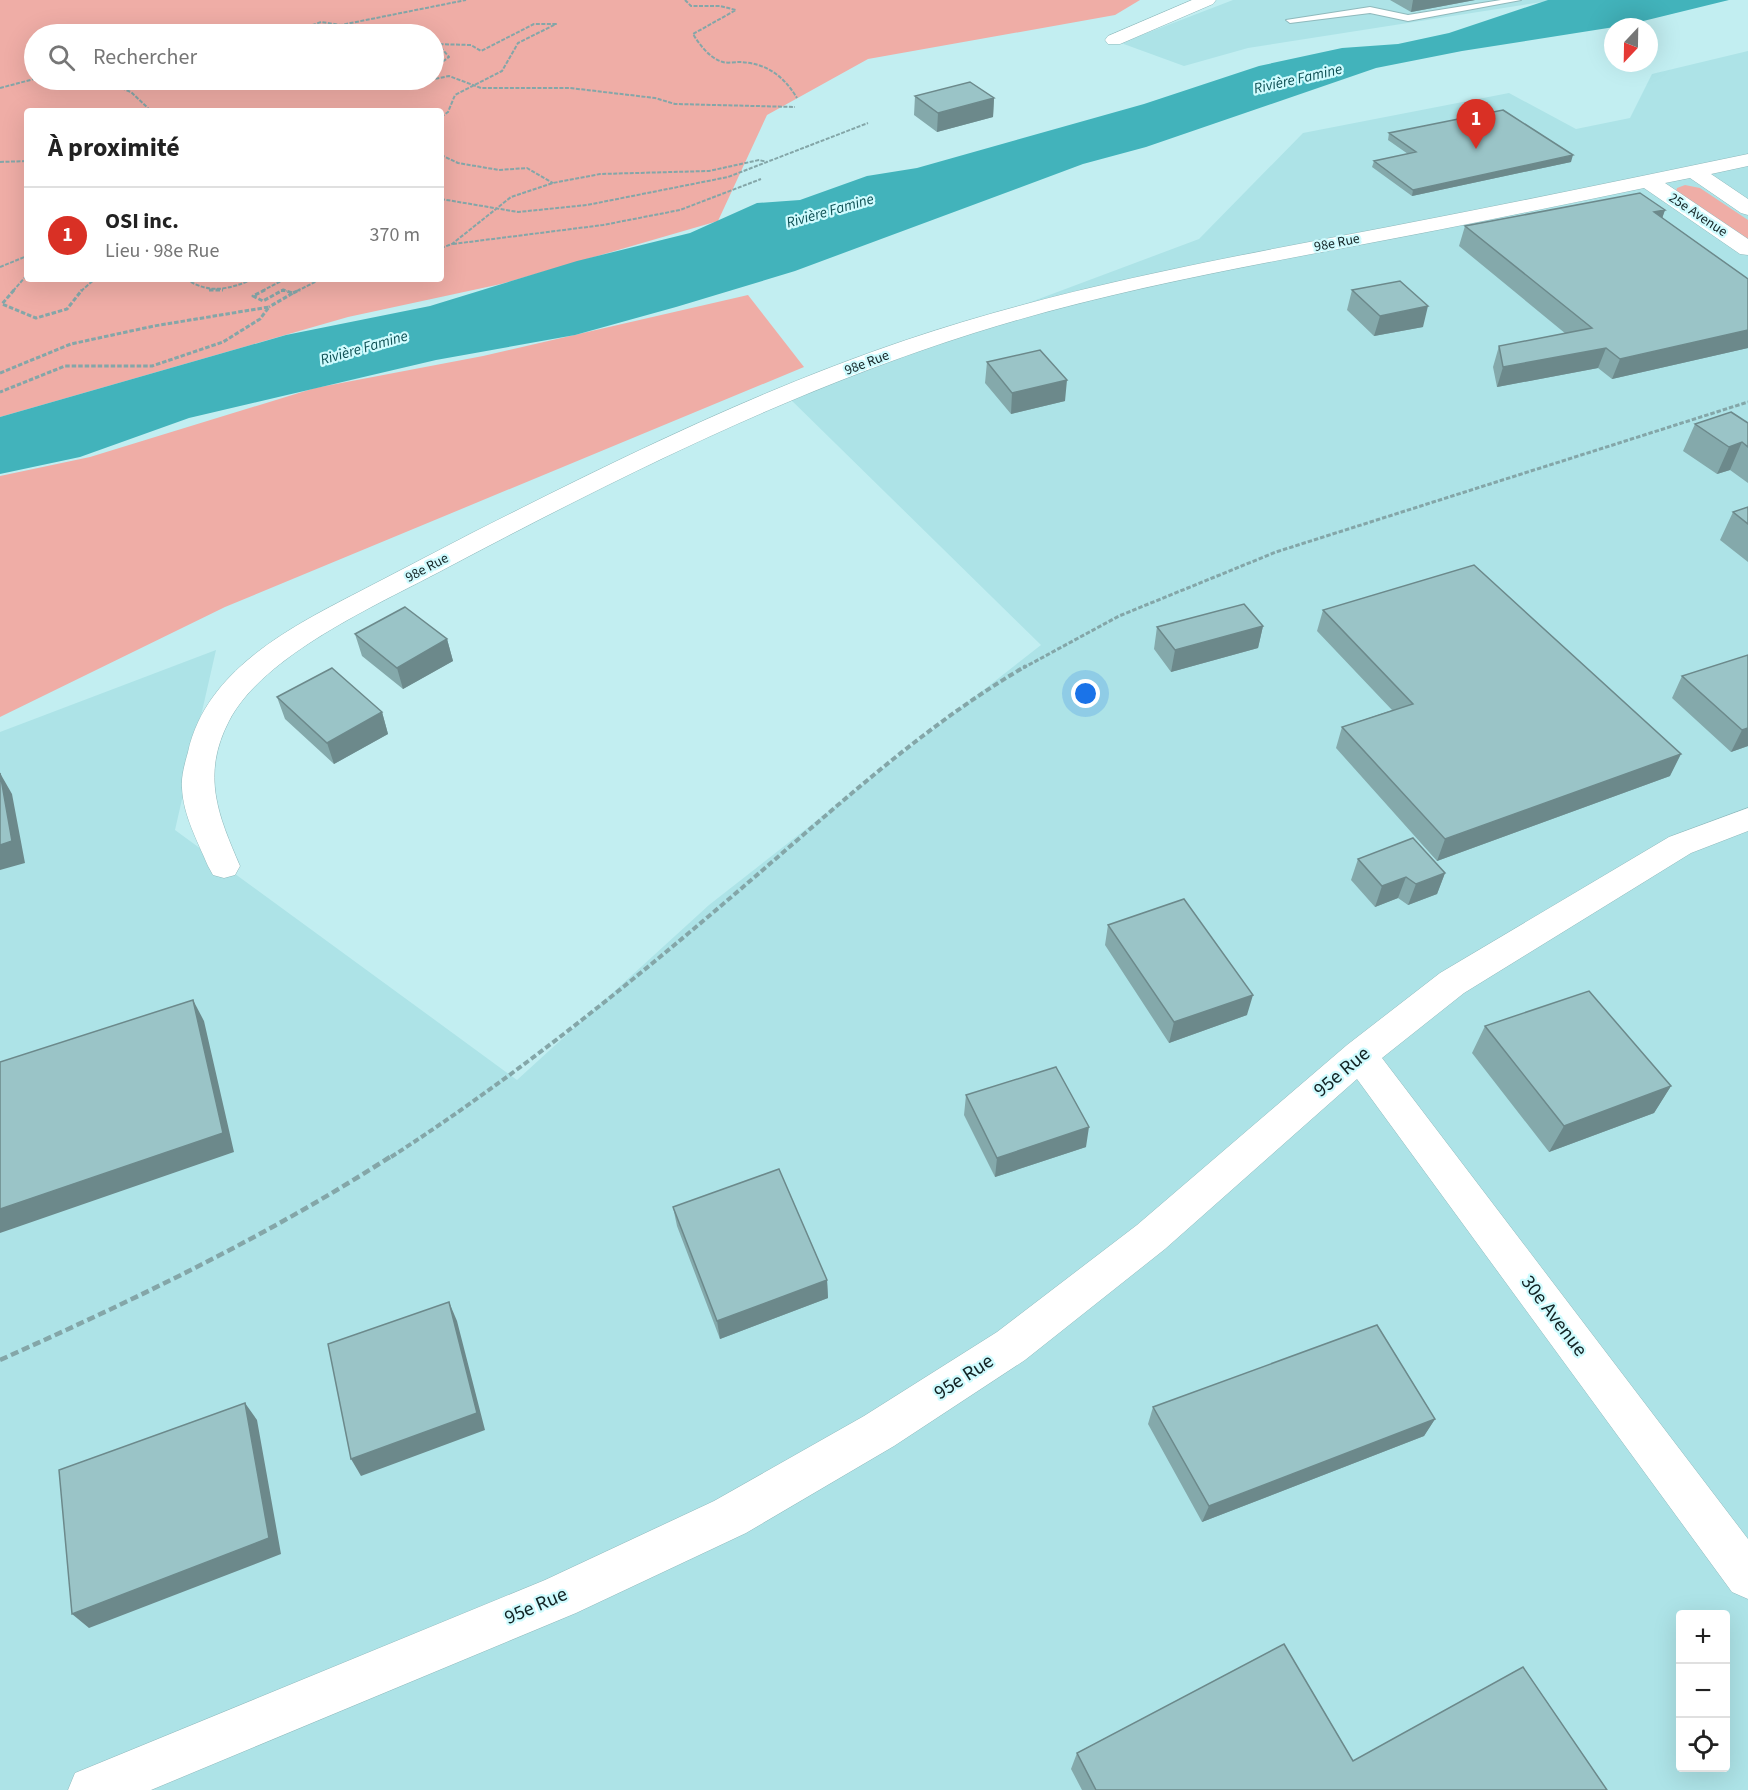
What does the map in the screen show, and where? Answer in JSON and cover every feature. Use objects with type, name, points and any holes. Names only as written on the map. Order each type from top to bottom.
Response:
[{"type":"street","points":[[1114,40],[1207,0]]},
{"type":"street","name":"98e Rue","points":[[224,866],[204,820],[197,789],[202,750],[215,715],[240,682],[282,648],[324,622],[592,481],[785,394],[911,346],[1017,313],[1170,275],[1748,160]]},
{"type":"street","name":"25e Avenue","points":[[1693,171],[1748,209]]},
{"type":"street","name":"25e Avenue","points":[[1648,181],[1748,249]]},
{"type":"street","name":"95e Rue","points":[[92,1790],[560,1597],[730,1517],[869,1437],[1011,1346],[1151,1237],[1360,1055],[1452,983],[1680,845],[1748,819]]},
{"type":"street","name":"30e Avenue","points":[[1360,1055],[1748,1576]]},
{"type":"lane","points":[[1290,20],[1370,10],[1408,18],[1517,0]]},
{"type":"path","points":[[346,24],[466,0]]},
{"type":"path","points":[[685,0],[691,6],[720,6],[736,10],[693,34],[698,42],[719,61],[755,63],[776,70],[788,81],[797,98]]},
{"type":"path","points":[[315,24],[321,22],[334,24]]},
{"type":"path","points":[[444,44],[471,45],[481,51],[534,24],[556,24],[518,43],[502,71],[455,94],[448,112],[444,115]]},
{"type":"path","points":[[444,77],[449,76],[481,88],[570,88],[655,98],[675,104],[795,107]]},
{"type":"path","points":[[0,88],[24,82]]},
{"type":"path","points":[[126,90],[148,108]]},
{"type":"path","points":[[444,200],[518,213],[587,205],[728,177],[868,123]]},
{"type":"path","points":[[444,156],[458,163],[499,170],[527,168],[553,183]]},
{"type":"path","points":[[452,244],[511,197],[553,183],[600,174],[709,171],[759,160],[768,162]]},
{"type":"path","points":[[0,162],[24,161]]},
{"type":"path","points":[[444,247],[603,225],[680,210],[761,179]]},
{"type":"path","points":[[0,267],[24,257]]},
{"type":"path","points":[[24,278],[2,304],[36,318],[66,309],[90,282]]},
{"type":"path","points":[[190,282],[200,289],[225,291],[247,282]]},
{"type":"path","points":[[279,282],[253,296],[263,301],[283,290],[293,293]]},
{"type":"path","points":[[0,374],[71,344],[154,326],[269,307],[315,282]]},
{"type":"path","points":[[0,392],[65,366],[152,366],[223,342],[260,319],[269,307]]},
{"type":"path","points":[[0,1360],[105,1313],[232,1251],[322,1201],[424,1135],[599,1006],[939,724],[1012,674],[1071,640],[1167,592],[1255,558],[1748,402]]},
{"type":"shaded area","points":[[0,0],[1140,0],[1115,15],[868,59],[767,115],[718,221],[501,284],[348,317],[0,417]]},
{"type":"shaded area","points":[[1233,0],[1555,0],[1248,48],[1184,66],[1121,43]]},
{"type":"shaded area","points":[[1748,51],[1748,1790],[0,1790],[0,732],[216,650],[175,830],[517,1080],[709,905],[1041,645],[785,394],[1199,239],[1303,133],[1509,93],[1576,129],[1630,118],[1652,74]]},
{"type":"shaded area","points":[[1685,185],[1700,188],[1748,220],[1748,242],[1676,191],[1677,188]]},
{"type":"shaded area","points":[[748,295],[804,367],[225,607],[0,717],[0,476],[90,457],[315,388],[483,356]]},
{"type":"water","name":"Rivière Famine","points":[[1548,0],[1729,0],[1656,18],[1604,18],[1604,29],[1462,51],[1376,68],[1146,147],[1083,164],[795,271],[676,307],[575,335],[436,360],[189,418],[80,457],[0,474],[0,417],[286,335],[430,306],[577,261],[690,233],[757,203],[800,200],[867,176],[917,168],[1144,104],[1259,66],[1342,48],[1398,44],[1449,33]]},
{"type":"building","points":[[970,82],[994,98],[938,113],[915,96]]},
{"type":"building","points":[[1503,110],[1573,155],[1413,190],[1374,161],[1416,152],[1389,133]]},
{"type":"building","points":[[1640,193],[1665,210],[1654,212],[1748,279],[1748,330],[1620,359],[1606,348],[1503,367],[1499,346],[1592,328],[1465,226]]},
{"type":"building","points":[[1400,281],[1428,306],[1380,316],[1352,290]]},
{"type":"building","points":[[1040,350],[1067,380],[1012,393],[987,362]]},
{"type":"building","points":[[1731,412],[1748,423],[1748,447],[1742,442],[1729,447],[1695,424]]},
{"type":"building","points":[[1748,507],[1748,524],[1733,512]]},
{"type":"building","points":[[1474,565],[1681,754],[1445,839],[1342,727],[1413,704],[1323,610]]},
{"type":"building","points":[[1244,604],[1263,626],[1175,650],[1157,627]]},
{"type":"building","points":[[405,607],[447,639],[397,668],[355,634]]},
{"type":"building","points":[[1748,655],[1748,728],[1742,730],[1682,676]]},
{"type":"building","points":[[332,668],[382,712],[327,743],[277,697]]},
{"type":"building","points":[[0,773],[12,841],[0,845]]},
{"type":"building","points":[[1413,838],[1445,873],[1416,884],[1406,877],[1382,886],[1358,859]]},
{"type":"building","points":[[1184,899],[1253,995],[1174,1022],[1108,925]]},
{"type":"building","points":[[1589,991],[1671,1086],[1564,1126],[1485,1026]]},
{"type":"building","points":[[193,1000],[223,1133],[0,1209],[0,1062]]},
{"type":"building","points":[[1056,1067],[1089,1127],[997,1158],[966,1095]]},
{"type":"building","points":[[779,1169],[827,1280],[717,1321],[673,1207]]},
{"type":"building","points":[[449,1302],[477,1413],[351,1459],[328,1344]]},
{"type":"building","points":[[1377,1325],[1435,1419],[1209,1506],[1153,1407]]},
{"type":"building","points":[[245,1403],[269,1538],[72,1614],[59,1470]]},
{"type":"building","points":[[1284,1644],[1353,1761],[1523,1667],[1607,1790],[1096,1790],[1077,1753]]},
{"type":"place","name":"OSI inc.","points":[[1476,149]]}]
